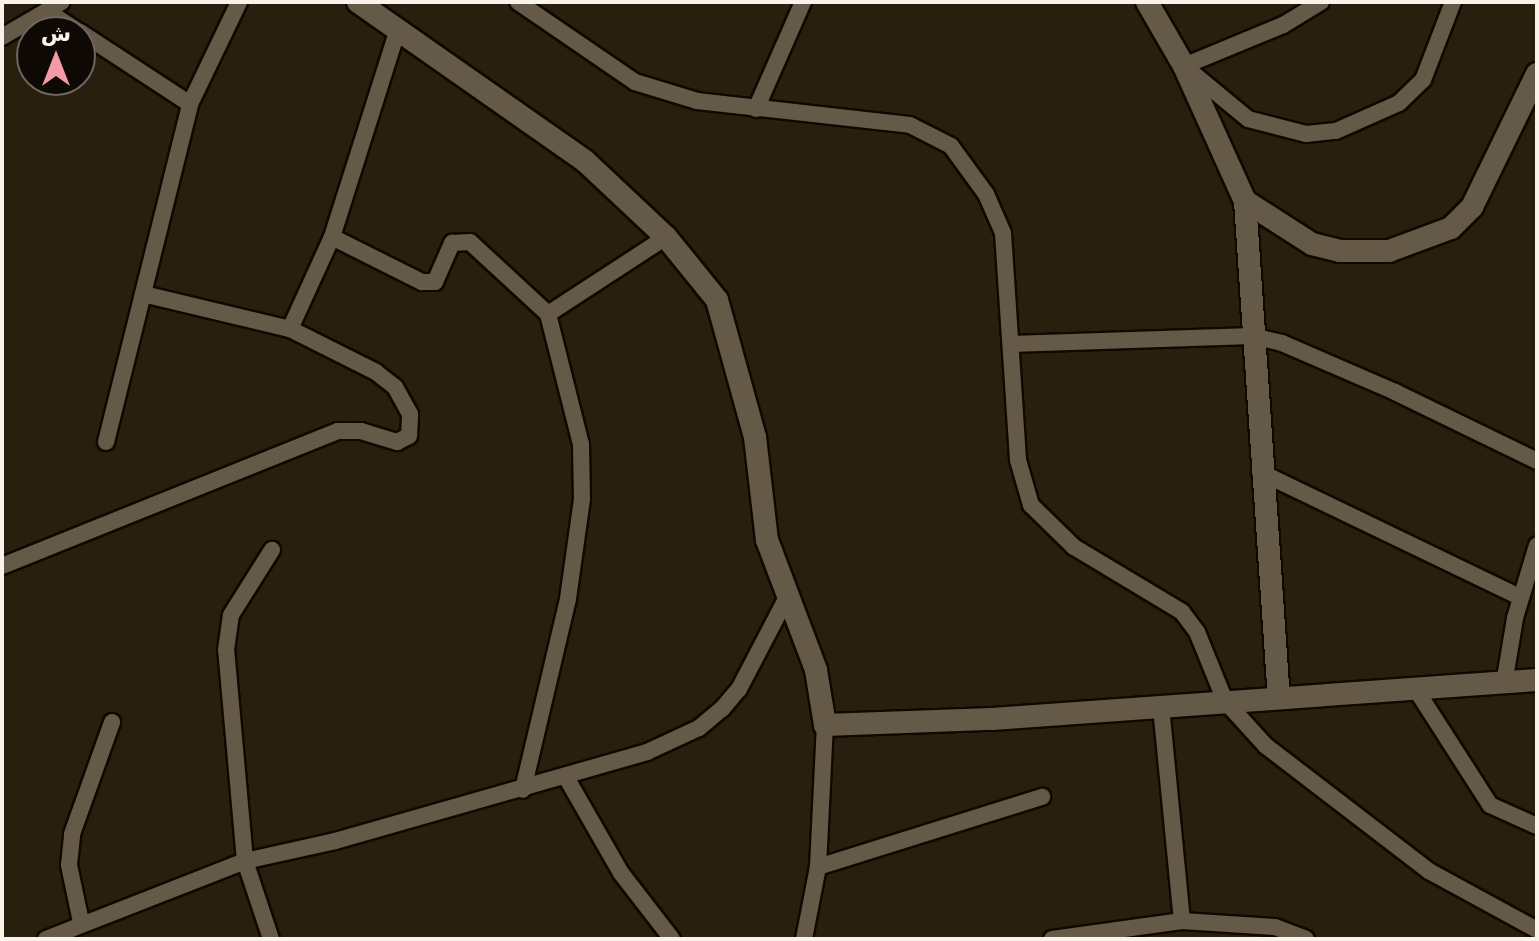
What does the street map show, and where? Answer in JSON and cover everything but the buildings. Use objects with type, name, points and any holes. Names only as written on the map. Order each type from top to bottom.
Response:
[{"type":"street","points":[[2,37],[62,2]]},
{"type":"street","points":[[106,442],[190,104],[239,2]]},
{"type":"street","points":[[358,2],[585,161],[666,237],[717,300],[755,437],[767,540],[786,599],[816,670],[825,725],[818,867],[804,939]]},
{"type":"street","points":[[518,2],[635,82],[697,101],[910,125],[951,146],[986,194],[1003,233],[1018,460],[1031,505],[1074,547],[1182,612],[1197,632],[1225,701],[1266,746],[1429,871],[1537,930]]},
{"type":"street","points":[[756,109],[803,2]]},
{"type":"street","points":[[1147,2],[1184,66],[1245,201],[1260,472],[1279,696]]},
{"type":"street","points":[[1184,66],[1283,25],[1321,2]]},
{"type":"street","points":[[1184,66],[1248,119],[1306,134],[1336,131],[1399,103],[1423,80],[1453,2]]},
{"type":"street","points":[[47,11],[55,16]]},
{"type":"street","points":[[290,329],[332,237],[397,32]]},
{"type":"street","points":[[96,42],[190,104]]},
{"type":"street","points":[[1245,201],[1312,244],[1340,251],[1389,251],[1451,228],[1472,207],[1537,74]]},
{"type":"street","points":[[332,237],[422,282],[435,282],[452,243],[470,242],[548,314],[581,444],[582,499],[568,599],[523,790]]},
{"type":"street","points":[[548,314],[666,237]]},
{"type":"street","points":[[2,566],[338,431],[361,431],[397,442],[409,436],[410,414],[395,387],[290,329],[143,294]]},
{"type":"street","points":[[1011,344],[1252,336],[1282,343],[1395,392],[1537,461]]},
{"type":"street","points":[[1260,472],[1520,597]]},
{"type":"street","points":[[1504,684],[1520,597],[1537,545]]},
{"type":"street","points":[[271,939],[245,861],[228,631],[243,592],[272,550]]},
{"type":"street","points":[[46,939],[81,922],[245,861],[523,790],[647,752],[699,728],[722,709],[739,689],[786,599]]},
{"type":"street","points":[[825,725],[1161,707],[1279,696],[1537,680]]},
{"type":"street","points":[[1415,688],[1490,805],[1537,826]]},
{"type":"street","points":[[1161,707],[1182,921]]},
{"type":"street","points":[[81,922],[69,865],[72,834],[112,722]]},
{"type":"street","points":[[566,777],[621,873],[672,939]]},
{"type":"street","points":[[818,867],[1042,797]]},
{"type":"street","points":[[1052,939],[1182,921],[1275,927],[1306,939]]}]
